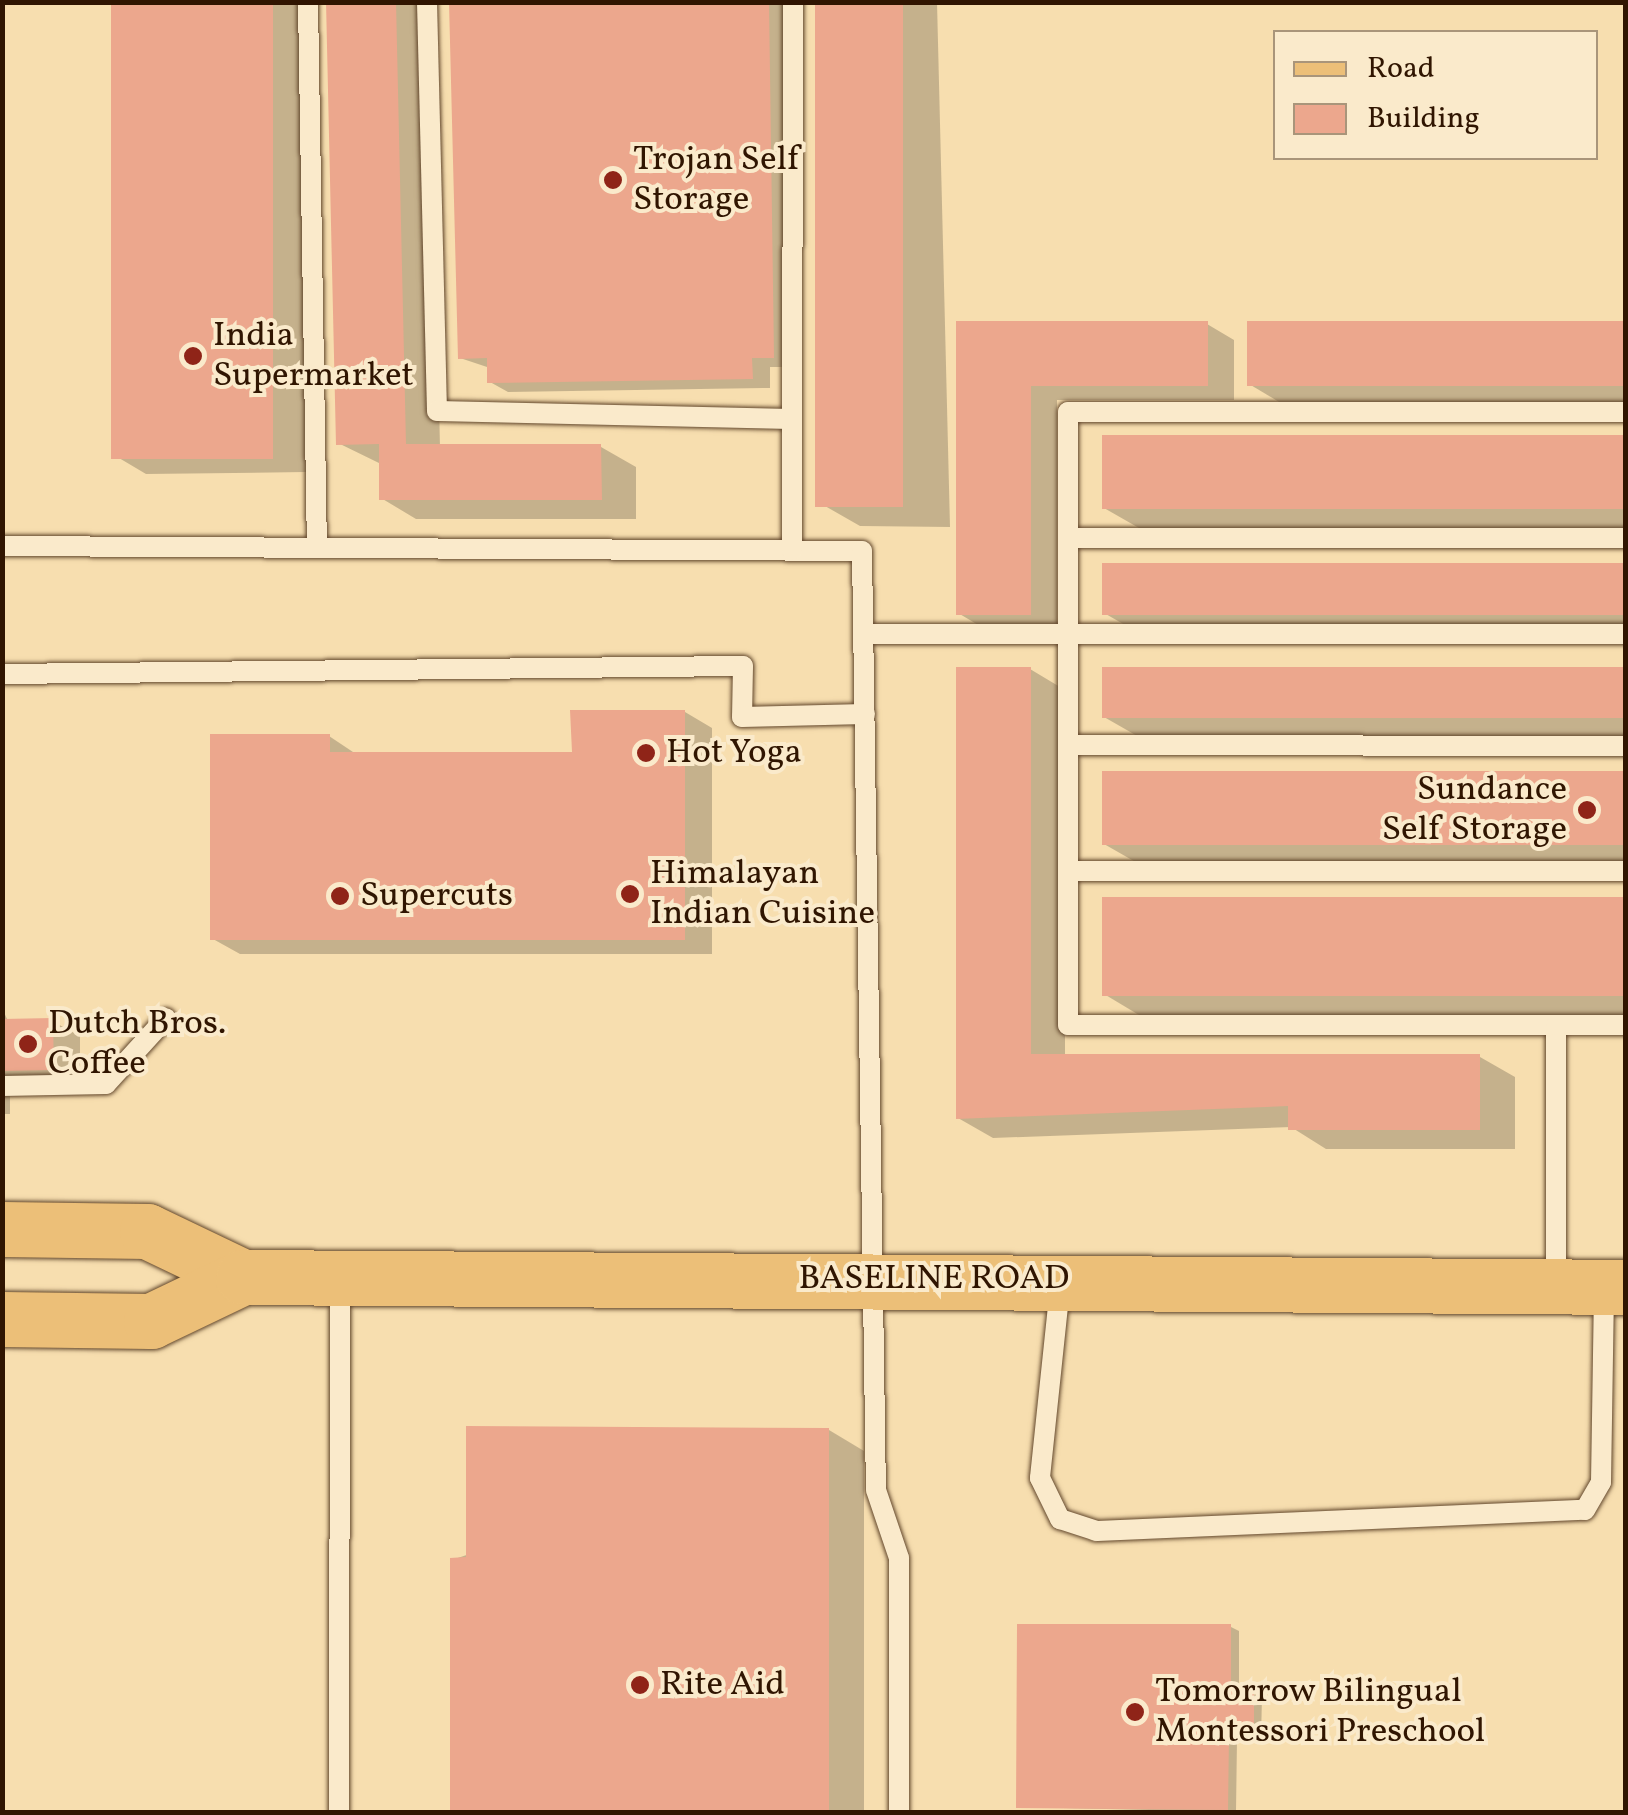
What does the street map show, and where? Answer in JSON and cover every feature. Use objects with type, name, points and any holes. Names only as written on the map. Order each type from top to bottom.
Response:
[{"type":"main road","name":"BASELINE ROAD","points":[[2,1229],[147,1231],[243,1277]]},
{"type":"main road","name":"BASELINE ROAD","points":[[2,1319],[151,1321],[243,1277],[877,1278],[1595,1286]]},
{"type":"lane","points":[[308,2],[317,548]]},
{"type":"lane","points":[[427,2],[437,410],[792,419]]},
{"type":"lane","points":[[792,550],[793,2]]},
{"type":"lane","points":[[1626,412],[1068,412],[1068,1025],[1626,1025]]},
{"type":"lane","points":[[1068,538],[1626,538]]},
{"type":"lane","points":[[2,546],[862,551],[877,1278],[876,1490],[899,1558],[899,1812]]},
{"type":"lane","points":[[863,634],[1626,634]]},
{"type":"lane","points":[[2,674],[743,666],[742,718],[865,714]]},
{"type":"lane","points":[[1068,745],[1626,746]]},
{"type":"lane","points":[[1068,871],[1626,871]]},
{"type":"lane","points":[[2,1086],[106,1084],[166,1018]]},
{"type":"lane","points":[[1061,1280],[1040,1478],[1060,1520],[1096,1532],[1585,1510],[1600,1482],[1595,1286],[1556,1025]]},
{"type":"lane","points":[[339,1812],[340,1277]]},
{"type":"building","points":[[111,2],[273,2],[273,459],[111,459]]},
{"type":"building","points":[[326,2],[396,2],[406,444],[601,444],[602,500],[379,500],[379,444],[336,445]]},
{"type":"building","name":"Trojan Self Storage","points":[[449,2],[769,2],[774,358],[752,358],[753,379],[487,383],[487,358],[458,359]]},
{"type":"building","points":[[815,2],[903,2],[903,507],[815,507]]},
{"type":"building","points":[[956,321],[1208,321],[1208,386],[1031,386],[1031,615],[956,615]]},
{"type":"building","points":[[1247,321],[1626,321],[1626,386],[1247,386]]},
{"type":"building","points":[[1102,435],[1626,435],[1626,509],[1102,509]]},
{"type":"building","points":[[1102,563],[1626,563],[1626,615],[1102,615]]},
{"type":"building","points":[[956,667],[1031,667],[1031,1054],[1480,1054],[1480,1130],[1288,1130],[1288,1106],[956,1119]]},
{"type":"building","points":[[1102,667],[1626,667],[1626,718],[1102,718]]},
{"type":"building","points":[[570,710],[685,710],[685,940],[210,940],[210,734],[330,734],[330,752],[572,752]]},
{"type":"building","points":[[1102,771],[1626,771],[1626,845],[1102,845]]},
{"type":"building","points":[[1102,897],[1626,897],[1626,996],[1102,996]]},
{"type":"building","name":"Dutch Bros. Coffee","points":[[53,1018],[54,1070],[3,1071],[2,1019]]},
{"type":"building","name":"Rite Aid","points":[[466,1426],[829,1428],[829,1812],[450,1812],[450,1558],[466,1557]]},
{"type":"building","name":"Tomorrow Bilingual Montessori Preschool","points":[[1017,1624],[1231,1624],[1231,1688],[1254,1688],[1254,1736],[1229,1736],[1228,1810],[1016,1808]]},
{"type":"place","name":"Trojan Self Storage","points":[[613,180]]},
{"type":"place","name":"India Supermarket","points":[[193,356]]},
{"type":"place","name":"Hot Yoga","points":[[646,753]]},
{"type":"place","name":"Sundance Self Storage","points":[[1587,810]]},
{"type":"place","name":"Himalayan Indian Cuisine","points":[[630,894]]},
{"type":"place","name":"Supercuts","points":[[340,896]]},
{"type":"place","name":"Dutch Bros. Coffee","points":[[28,1044]]},
{"type":"place","name":"Rite Aid","points":[[640,1685]]},
{"type":"place","name":"Tomorrow Bilingual Montessori Preschool","points":[[1135,1712]]}]
